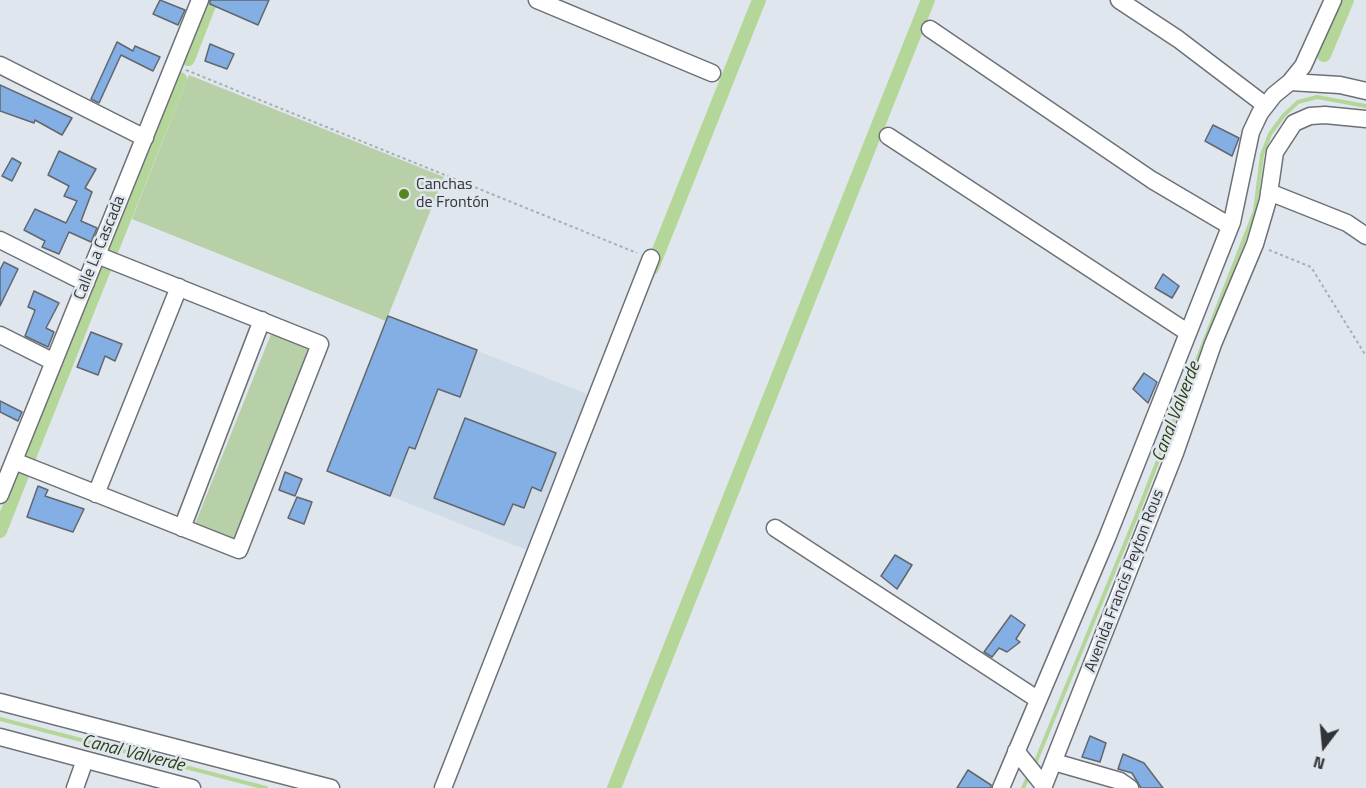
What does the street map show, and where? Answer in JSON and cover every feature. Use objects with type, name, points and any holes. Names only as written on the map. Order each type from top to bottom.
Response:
[{"type":"street","name":"Calle La Cascada","points":[[0,495],[145,138],[172,64],[200,0]]},
{"type":"street","points":[[537,0],[712,73]]},
{"type":"street","points":[[1119,0],[1178,39],[1265,105]]},
{"type":"street","points":[[1001,788],[1021,756],[1037,699],[1107,538],[1230,226],[1243,178],[1251,132],[1265,105],[1290,82],[1303,66],[1333,0]]},
{"type":"street","points":[[930,29],[1152,180],[1230,226]]},
{"type":"street","points":[[0,65],[145,138]]},
{"type":"street","points":[[1290,82],[1340,84],[1366,91]]},
{"type":"street","name":"Avenida Francis Peyton Rous","points":[[1041,784],[1054,762],[1175,453],[1214,344],[1255,244],[1269,192],[1273,159],[1283,136],[1294,123],[1310,116],[1325,115],[1366,119]]},
{"type":"street","points":[[888,136],[1187,332]]},
{"type":"street","points":[[1269,192],[1347,223],[1366,236]]},
{"type":"street","points":[[0,240],[86,283]]},
{"type":"street","points":[[14,461],[239,550],[320,344],[98,255]]},
{"type":"street","points":[[443,788],[651,258]]},
{"type":"street","points":[[96,494],[179,287]]},
{"type":"street","points":[[182,528],[262,320]]},
{"type":"street","points":[[0,335],[54,362]]},
{"type":"street","points":[[775,528],[1037,699]]},
{"type":"street","points":[[0,702],[331,788]]},
{"type":"street","points":[[0,737],[192,788]]},
{"type":"street","points":[[1021,756],[1041,784]]},
{"type":"street","points":[[75,788],[86,760]]},
{"type":"street","points":[[1054,762],[1120,781],[1130,788]]},
{"type":"path","points":[[172,64],[651,258]]},
{"type":"path","points":[[1255,244],[1311,267],[1366,356]]},
{"type":"shaded area","points":[[388,316],[590,395],[529,551],[327,471]]},
{"type":"green space","points":[[189,75],[444,177],[386,321],[132,219]]},
{"type":"green space","points":[[271,334],[311,350],[235,540],[195,524]]},
{"type":"building","points":[[160,0],[185,10],[178,25],[153,14]]},
{"type":"building","points":[[210,0],[269,0],[258,25],[210,4]]},
{"type":"building","points":[[117,42],[133,51],[135,46],[160,57],[153,71],[121,55],[99,103],[91,99]]},
{"type":"building","points":[[210,44],[234,54],[227,69],[205,61]]},
{"type":"building","points":[[0,85],[72,118],[62,135],[35,120],[34,123],[0,111]]},
{"type":"building","points":[[1213,125],[1239,138],[1232,156],[1205,141]]},
{"type":"building","points":[[59,151],[96,169],[85,188],[92,192],[81,221],[97,228],[91,242],[69,232],[59,254],[42,247],[45,241],[24,230],[35,209],[66,223],[77,201],[64,196],[69,186],[48,175]]},
{"type":"building","points":[[12,158],[21,163],[12,181],[2,176]]},
{"type":"building","points":[[4,262],[18,269],[0,306],[0,270]]},
{"type":"building","points":[[1163,274],[1179,286],[1172,298],[1155,288]]},
{"type":"building","points":[[34,291],[59,303],[46,328],[54,332],[48,347],[25,336],[35,310],[28,307]]},
{"type":"building","points":[[388,316],[477,350],[460,397],[438,389],[415,449],[409,447],[390,496],[327,471]]},
{"type":"building","points":[[91,332],[122,344],[115,361],[105,356],[98,375],[77,367]]},
{"type":"building","points":[[1144,373],[1157,382],[1148,403],[1133,389]]},
{"type":"building","points":[[0,401],[22,412],[18,421],[0,412]]},
{"type":"building","points":[[465,418],[556,453],[541,491],[532,487],[524,508],[513,504],[504,525],[434,498]]},
{"type":"building","points":[[285,472],[302,479],[295,496],[279,490]]},
{"type":"building","points":[[38,486],[48,490],[45,496],[84,509],[73,532],[27,517]]},
{"type":"building","points":[[297,497],[312,502],[304,524],[288,518]]},
{"type":"building","points":[[895,555],[912,565],[897,589],[881,576]]},
{"type":"building","points":[[1011,615],[1025,625],[1016,639],[1020,642],[1007,652],[999,648],[992,657],[984,652]]},
{"type":"building","points":[[1090,736],[1106,743],[1100,762],[1082,757]]},
{"type":"building","points":[[1123,754],[1144,763],[1163,788],[1141,788],[1132,773],[1118,769]]},
{"type":"building","points":[[968,770],[991,785],[991,788],[957,788]]},
{"type":"waterway","points":[[188,59],[211,0]]},
{"type":"waterway","points":[[652,268],[759,0]]},
{"type":"waterway","points":[[614,788],[928,0]]},
{"type":"waterway","points":[[1324,55],[1347,0]]},
{"type":"waterway","points":[[112,249],[180,79]]},
{"type":"waterway","name":"Canal Valverde","points":[[1034,766],[1136,517],[1255,211],[1262,155],[1270,134],[1284,115],[1298,102],[1317,97],[1366,106]]},
{"type":"waterway","points":[[28,460],[104,269]]},
{"type":"waterway","points":[[0,531],[22,475]]},
{"type":"waterway","name":"Canal Valverde","points":[[0,719],[266,788]]},
{"type":"waterway","name":"Canal Valverde","points":[[1023,788],[1029,775]]},
{"type":"place","name":"Canchas de Frontón","points":[[404,194]]}]
